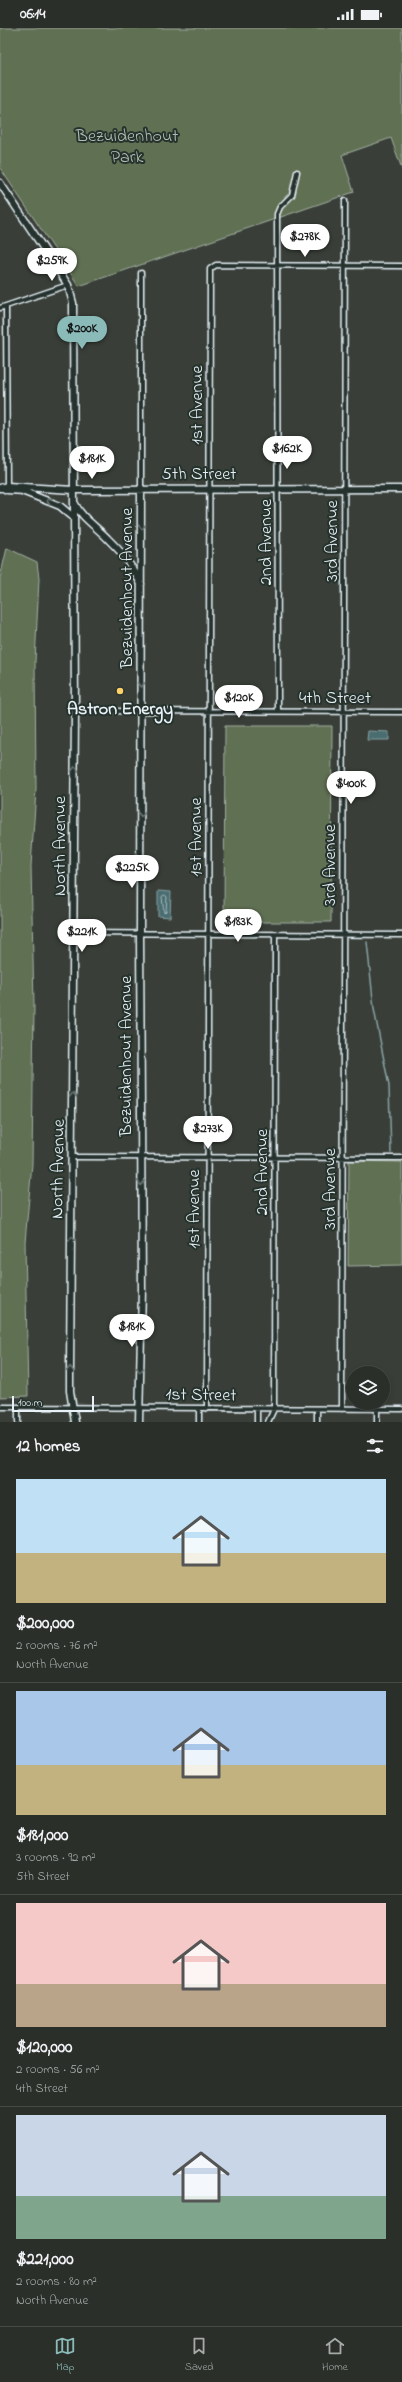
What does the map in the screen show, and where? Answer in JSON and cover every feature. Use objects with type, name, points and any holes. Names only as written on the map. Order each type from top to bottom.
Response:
[{"type":"street","name":"2nd Avenue","points":[[278,711],[278,210],[292,195],[297,172]]},
{"type":"street","name":"North Avenue","points":[[0,184],[68,285],[73,303],[75,711],[73,1157],[70,1370],[73,1407],[76,1422]]},
{"type":"street","name":"3rd Avenue","points":[[342,1409],[345,201]]},
{"type":"street","name":"1st Avenue","points":[[207,1409],[210,271],[212,266],[279,266]]},
{"type":"street","points":[[279,266],[402,266]]},
{"type":"street","name":"Bezuidenhout Avenue","points":[[139,1422],[142,1290],[140,1157],[142,586],[141,273]]},
{"type":"street","points":[[0,308],[68,285]]},
{"type":"street","points":[[4,488],[6,306]]},
{"type":"street","name":"5th Street","points":[[4,488],[73,490],[141,488],[402,489]]},
{"type":"street","name":"5th Street","points":[[4,488],[22,490],[45,489]]},
{"type":"street","points":[[22,490],[60,506],[73,517]]},
{"type":"street","points":[[73,499],[78,511],[127,559],[142,586]]},
{"type":"street","points":[[73,526],[78,521],[85,518]]},
{"type":"street","name":"4th Street","points":[[75,711],[402,712]]},
{"type":"street","points":[[74,933],[402,935]]},
{"type":"street","name":"2nd Avenue","points":[[274,1409],[276,935]]},
{"type":"street","points":[[73,1157],[402,1158]]},
{"type":"street","name":"1st Street","points":[[0,1407],[139,1406],[199,1409],[346,1409]]},
{"type":"street","points":[[18,1407],[18,1422]]},
{"type":"street","points":[[199,1409],[199,1422]]},
{"type":"street","points":[[257,1409],[257,1422]]},
{"type":"street","points":[[268,1422],[274,1409]]},
{"type":"street","points":[[317,1409],[317,1422]]},
{"type":"street","name":"1st Street","points":[[390,1409],[402,1409]]},
{"type":"street","points":[[377,1410],[377,1422]]},
{"type":"green space","name":"Bezuidenhout Park","points":[[0,28],[402,28],[402,169],[391,138],[342,155],[354,192],[79,286],[0,168]]},
{"type":"green space","points":[[7,548],[37,562],[39,579],[35,662],[36,790],[31,866],[34,1006],[32,1164],[25,1242],[28,1396],[0,1397],[0,578]]},
{"type":"green space","points":[[225,726],[332,726],[331,922],[224,922]]},
{"type":"green space","points":[[349,1161],[402,1162],[402,1265],[348,1266]]},
{"type":"water","points":[[368,731],[389,732],[389,740],[367,740]]},
{"type":"water","points":[[158,891],[171,892],[170,917],[158,916]]},
{"type":"waterway","points":[[367,942],[374,1009],[389,1086],[391,1153]]},
{"type":"place","name":"Astron Energy","points":[[120,691]]}]
